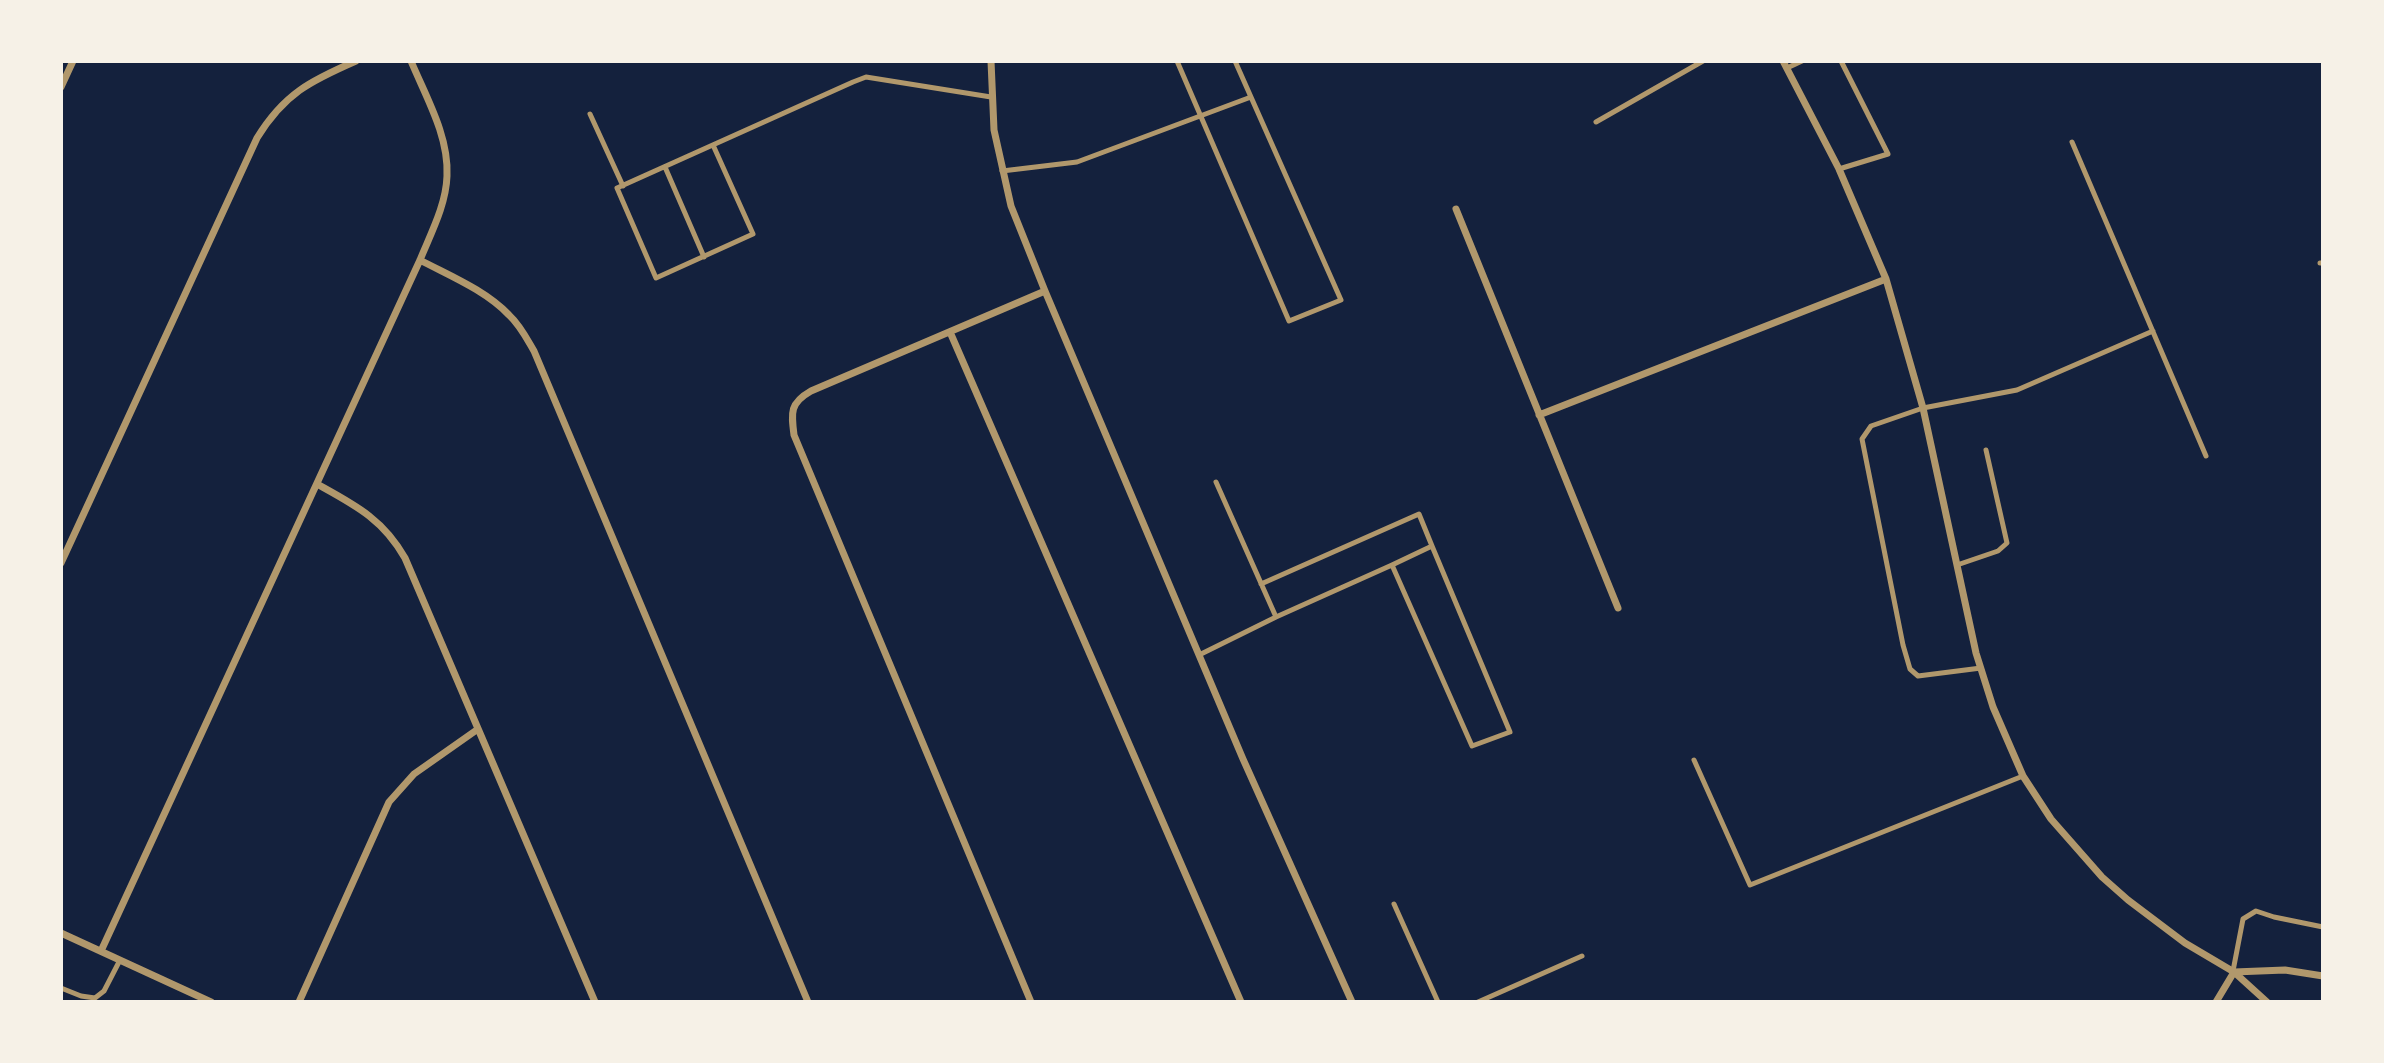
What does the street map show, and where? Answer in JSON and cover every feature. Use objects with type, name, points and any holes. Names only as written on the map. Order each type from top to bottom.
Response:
[{"type":"street","points":[[61,87],[73,61]]},
{"type":"street","points":[[61,563],[257,138],[270,117],[285,101],[315,79],[356,61]]},
{"type":"street","points":[[101,951],[420,260],[444,196],[447,159],[437,122],[411,61]]},
{"type":"street","points":[[991,61],[993,130],[1011,206],[1199,655],[1352,1002]]},
{"type":"street","points":[[1785,65],[1839,169],[1886,279],[1923,408],[1981,668],[1993,707],[2023,776],[2051,819],[2102,877],[2185,943],[2233,972],[2267,1002]]},
{"type":"street","points":[[1456,209],[1618,608]]},
{"type":"street","points":[[420,260],[497,304],[516,323],[534,351],[807,1002]]},
{"type":"street","points":[[1539,415],[1886,279]]},
{"type":"street","points":[[1031,1002],[794,435],[791,417],[793,408],[801,397],[1045,291]]},
{"type":"street","points":[[950,332],[1241,1002]]},
{"type":"street","points":[[317,484],[375,519],[396,542],[595,1002]]},
{"type":"street","points":[[299,1002],[389,802],[414,774],[478,729]]},
{"type":"street","points":[[61,933],[211,1002]]},
{"type":"street","points":[[2233,972],[2285,970],[2323,976]]},
{"type":"street","points":[[2216,1002],[2233,972]]},
{"type":"lane","points":[[1177,61],[1289,321],[1341,300],[1235,61]]},
{"type":"lane","points":[[1596,122],[1703,61]]},
{"type":"lane","points":[[1785,65],[1802,61]]},
{"type":"lane","points":[[1839,169],[1888,154],[1841,61]]},
{"type":"lane","points":[[713,145],[753,234],[656,278],[617,188],[623,186],[713,145],[866,77],[991,97]]},
{"type":"lane","points":[[1002,171],[1077,162],[1251,97]]},
{"type":"lane","points":[[590,114],[623,186]]},
{"type":"lane","points":[[2072,142],[2206,456]]},
{"type":"lane","points":[[665,167],[704,257]]},
{"type":"lane","points":[[1981,668],[1918,676],[1910,668],[1903,645],[1862,439],[1871,426],[1923,408],[2017,390],[2153,331]]},
{"type":"lane","points":[[1957,565],[1998,551],[2007,543],[1986,450]]},
{"type":"lane","points":[[1216,482],[1276,617]]},
{"type":"lane","points":[[1261,584],[1419,514],[1510,732],[1472,746],[1392,565]]},
{"type":"lane","points":[[1199,655],[1433,546]]},
{"type":"lane","points":[[1694,760],[1750,886],[2023,776]]},
{"type":"lane","points":[[1394,904],[1438,1002]]},
{"type":"lane","points":[[2233,972],[2243,919],[2256,911],[2274,918],[2323,927]]},
{"type":"lane","points":[[1478,1002],[1582,956]]},
{"type":"lane","points":[[61,988],[95,998],[104,991],[120,960]]}]
